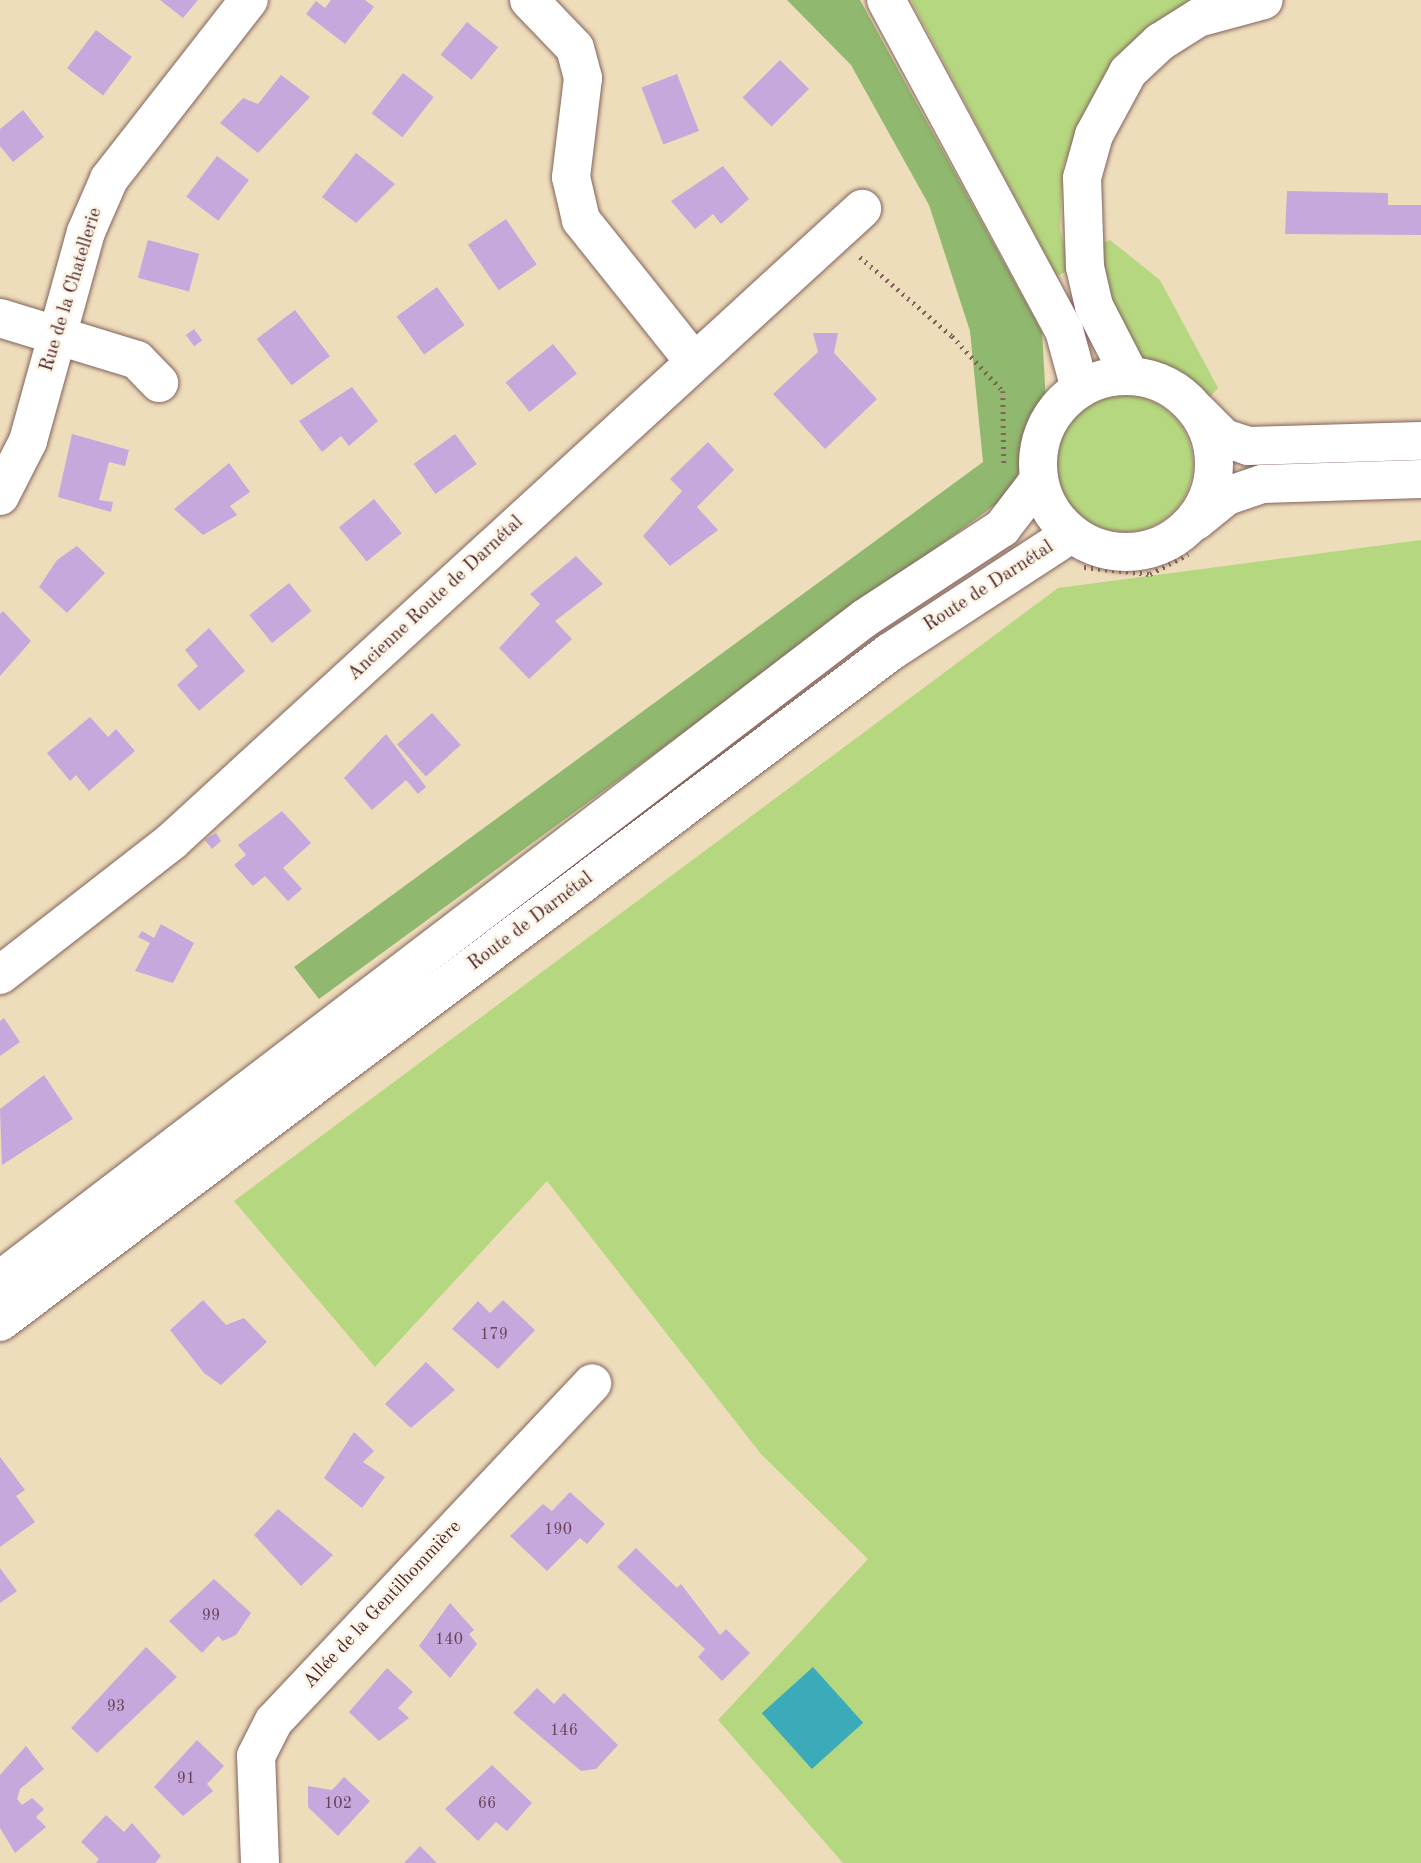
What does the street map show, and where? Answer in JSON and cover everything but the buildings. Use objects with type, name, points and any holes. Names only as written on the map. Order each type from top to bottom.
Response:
[{"type":"main road","name":"Rue de la Chatellerie","points":[[0,496],[28,441],[56,336],[109,179],[249,0]]},
{"type":"main road","points":[[529,0],[557,21],[575,47],[583,78],[571,177],[581,219],[692,359]]},
{"type":"main road","points":[[887,0],[1064,330],[1080,389]]},
{"type":"main road","points":[[1130,376],[1094,306],[1085,267],[1082,178],[1094,135],[1128,72],[1160,42],[1198,18],[1264,0]]},
{"type":"main road","name":"Ancienne Route de Darnétal","points":[[0,975],[172,841],[692,359],[862,209]]},
{"type":"main road","points":[[0,318],[136,360],[159,383]]},
{"type":"main road","points":[[1421,441],[1248,446],[1224,438],[1196,409],[1166,386],[1130,376],[1080,389],[1045,428],[1021,480],[1051,509],[1071,534],[1121,553],[1173,540],[1227,496],[1262,484],[1421,479]]},
{"type":"main road","points":[[1194,522],[1215,466],[1210,436],[1196,409]]},
{"type":"main road","name":"Route de Darnétal","points":[[0,1280],[865,618],[1002,528],[1021,480]]},
{"type":"main road","name":"Route de Darnétal","points":[[0,1322],[890,652],[1071,534]]},
{"type":"main road","name":"Allée de la Gentilhommière","points":[[260,1863],[256,1756],[274,1721],[592,1383]]},
{"type":"path","points":[[833,233],[952,336],[1003,391],[1021,480]]},
{"type":"green space","points":[[787,0],[860,0],[1042,332],[1046,402],[1010,494],[319,999],[294,967],[983,462],[970,331],[929,205],[851,65]]},
{"type":"green space","points":[[911,0],[1219,0],[1096,92],[1063,166],[1060,229],[1070,270],[1057,276]]},
{"type":"green space","points":[[1110,240],[1160,280],[1218,388],[1207,400],[1196,384],[1137,357],[1122,340],[1098,245]]},
{"type":"green space","points":[[1125,396],[1151,402],[1173,416],[1187,438],[1193,464],[1187,490],[1173,512],[1151,526],[1125,532],[1099,526],[1077,512],[1063,490],[1057,464],[1063,438],[1077,416],[1099,402]]},
{"type":"green space","points":[[1421,540],[1421,1863],[843,1863],[718,1720],[868,1559],[761,1454],[547,1181],[375,1367],[234,1201],[1058,588]]},
{"type":"water","points":[[813,1667],[863,1723],[812,1769],[762,1713]]}]
